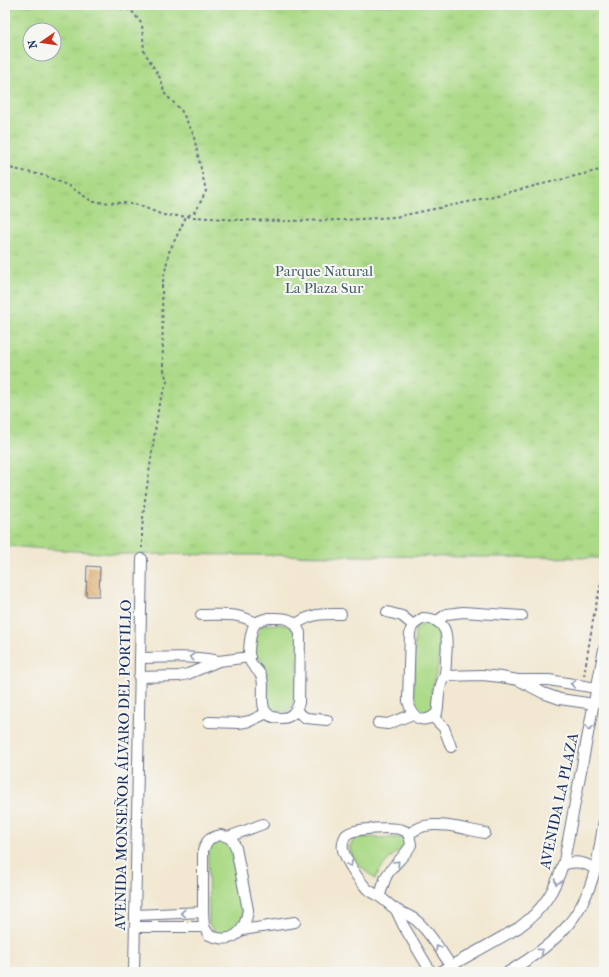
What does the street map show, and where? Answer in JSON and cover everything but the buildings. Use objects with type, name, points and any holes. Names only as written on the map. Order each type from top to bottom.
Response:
[{"type":"street","name":"AVENIDA MONSEÑOR ÁLVARO DEL PORTILLO","points":[[134,972],[142,560]]},
{"type":"street","points":[[387,612],[402,616],[413,625]]},
{"type":"street","points":[[437,621],[447,614],[463,612],[522,616]]},
{"type":"street","points":[[296,624],[310,616],[322,614],[341,614]]},
{"type":"street","points":[[201,615],[237,615],[245,617],[256,623]]},
{"type":"street","points":[[269,618],[288,618],[296,624],[300,633],[300,703],[296,711],[290,716],[284,718],[273,717],[267,712],[262,704],[262,680],[258,669],[251,663],[250,635],[256,623],[269,618]]},
{"type":"street","points":[[423,618],[437,621],[443,626],[446,633],[448,646],[445,676],[440,685],[437,713],[433,717],[425,720],[418,719],[413,714],[408,701],[410,632],[413,625],[423,618]]},
{"type":"street","name":"AVENIDA LA PLAZA","points":[[440,972],[518,928],[538,912],[552,894],[563,865],[594,704],[600,690],[604,648]]},
{"type":"street","points":[[140,658],[184,657],[206,658],[219,661]]},
{"type":"street","points":[[139,677],[171,677],[188,674],[219,661],[250,658]]},
{"type":"street","points":[[445,676],[482,675],[501,676],[518,680],[549,680],[600,690]]},
{"type":"street","points":[[518,680],[543,693],[560,699],[594,704]]},
{"type":"street","points":[[296,711],[306,718],[327,720]]},
{"type":"street","points":[[209,722],[239,723],[250,721],[267,712]]},
{"type":"street","points":[[378,722],[388,724],[413,714]]},
{"type":"street","points":[[433,717],[444,728],[450,747]]},
{"type":"street","points":[[508,972],[535,956],[560,935],[574,917],[600,870],[604,821]]},
{"type":"street","points":[[228,837],[263,824]]},
{"type":"street","points":[[408,834],[425,826],[437,824],[485,833]]},
{"type":"street","points":[[379,896],[386,876],[411,845],[408,834],[404,830],[367,829],[350,833],[345,836],[343,850],[348,862],[368,890],[379,896],[396,910],[409,915],[418,921],[451,966]]},
{"type":"street","points":[[221,835],[228,837],[233,841],[236,848],[248,910],[247,920],[242,930],[236,936],[223,940],[209,935],[204,927],[203,859],[205,844],[210,838],[221,835]]},
{"type":"street","points":[[563,865],[577,862],[590,865],[600,870]]},
{"type":"street","points":[[396,910],[403,925],[431,972]]},
{"type":"street","points":[[135,915],[203,912]]},
{"type":"street","points":[[242,930],[295,922]]},
{"type":"street","points":[[135,927],[204,927]]},
{"type":"path","points":[[91,5],[131,10],[142,24],[144,51],[160,78],[164,94],[181,110],[193,133],[206,191],[196,211],[186,217],[169,252],[162,286],[163,366],[167,382],[158,404],[144,515],[142,560]]},
{"type":"path","points":[[5,167],[46,176],[69,186],[93,202],[138,205],[163,215],[285,221],[395,217],[473,202],[604,169]]},
{"type":"path","points":[[582,686],[594,614],[604,570]]},
{"type":"green space","name":"Parque Natural La Plaza Sur","points":[[5,5],[604,5],[604,550],[601,558],[116,554],[5,546]]},
{"type":"green space","points":[[426,623],[437,627],[441,644],[437,670],[432,688],[433,712],[422,714],[413,702],[415,629]]},
{"type":"green space","points":[[278,624],[291,626],[299,640],[297,696],[289,711],[275,712],[267,703],[266,672],[264,666],[255,655],[255,640],[262,625]]},
{"type":"green space","points":[[356,837],[403,838],[406,845],[388,860],[375,879],[359,865],[351,853],[349,847]]},
{"type":"green space","points":[[227,839],[232,846],[243,917],[236,930],[227,934],[216,934],[209,924],[208,852],[213,840]]}]
